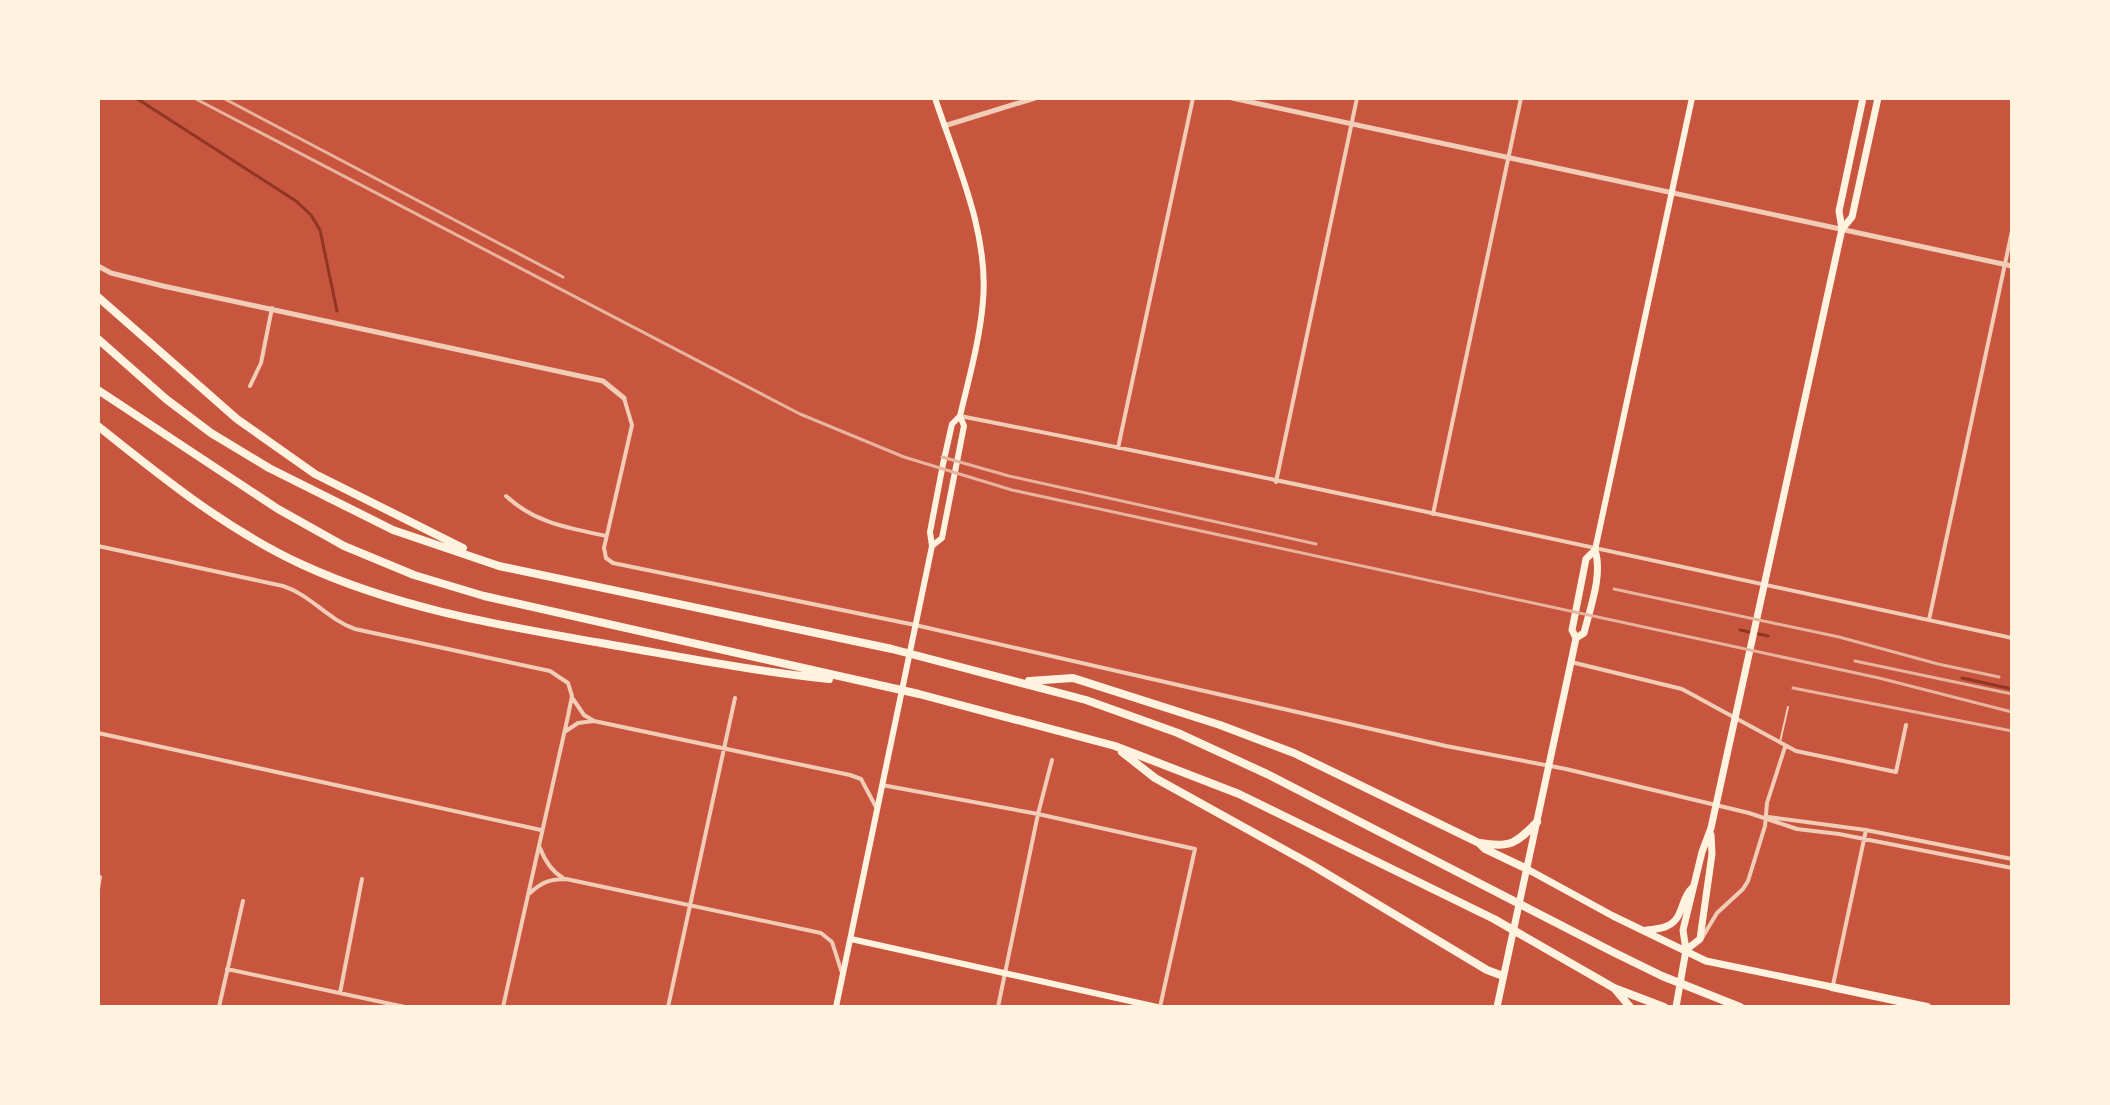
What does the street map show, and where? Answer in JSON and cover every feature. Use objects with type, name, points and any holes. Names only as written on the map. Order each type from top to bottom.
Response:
[{"type":"highway","points":[[98,297],[237,419],[315,474],[499,566]]},
{"type":"highway","points":[[98,339],[200,425],[269,468],[393,530],[499,566],[892,649],[1086,700],[1178,733],[1267,774],[1662,976],[1740,1007]]},
{"type":"highway","points":[[100,392],[311,528],[344,546],[414,575],[484,596],[919,694],[1115,746],[1239,794],[1494,919],[1614,988],[1664,1007]]},
{"type":"highway","points":[[98,426],[206,510],[301,564],[379,595],[452,616],[747,670],[865,683]]},
{"type":"highway","points":[[1020,682],[1073,678],[1220,725],[1294,753],[1479,843],[1514,843],[1537,822]]},
{"type":"highway","points":[[1115,746],[1155,778],[1209,806],[1487,970],[1503,976]]},
{"type":"highway","points":[[1479,843],[1485,849],[1527,869]]},
{"type":"highway","points":[[1832,987],[1927,1007]]},
{"type":"highway","points":[[1614,988],[1630,1007]]},
{"type":"main road","points":[[932,546],[942,538],[964,426],[960,416],[983,301],[983,267],[978,232],[935,98]]},
{"type":"main road","points":[[1576,638],[1584,633],[1591,605],[1599,563],[1595,550],[1692,98]]},
{"type":"main road","points":[[1676,1007],[1686,950],[1683,930],[1711,828],[1842,229],[1839,211],[1863,98]]},
{"type":"main road","points":[[1842,229],[1852,217],[1878,98]]},
{"type":"main road","points":[[836,1007],[932,546],[930,532],[943,464],[952,424],[960,416]]},
{"type":"main road","points":[[1497,1007],[1576,638],[1572,630],[1586,559],[1595,550]]},
{"type":"main road","points":[[1686,950],[1700,939],[1712,854],[1711,828]]},
{"type":"main road","points":[[1527,869],[1613,916],[1706,961],[1832,987]]},
{"type":"main road","points":[[1646,931],[1675,921],[1687,892],[1694,887]]},
{"type":"main road","points":[[851,939],[1159,1007]]},
{"type":"street","points":[[944,126],[1035,98]]},
{"type":"street","points":[[1118,448],[1193,98]]},
{"type":"street","points":[[1232,98],[2008,265]]},
{"type":"street","points":[[1276,482],[1357,98]]},
{"type":"street","points":[[1433,514],[1521,98]]},
{"type":"street","points":[[1929,621],[2008,265],[2012,231]]},
{"type":"street","points":[[98,266],[134,279],[603,381],[624,398],[632,425],[604,548],[606,558],[613,563],[915,625],[1446,746],[1548,766],[1747,812],[1797,829],[2012,868]]},
{"type":"street","points":[[250,386],[261,363],[272,308]]},
{"type":"street","points":[[960,416],[2012,638]]},
{"type":"street","points":[[506,496],[541,520],[606,537]]},
{"type":"street","points":[[98,546],[292,589],[307,597],[334,620],[355,629],[550,671],[568,683],[584,715],[594,721],[850,775],[861,779],[877,809]]},
{"type":"street","points":[[1571,662],[1668,684],[1785,747],[1896,772],[1906,725]]},
{"type":"street","points":[[503,1007],[572,696]]},
{"type":"street","points":[[668,1007],[735,698]]},
{"type":"street","points":[[564,732],[578,723],[594,721]]},
{"type":"street","points":[[98,733],[542,830]]},
{"type":"street","points":[[1700,939],[1717,913],[1738,895],[1748,881],[1767,803],[1785,747]]},
{"type":"street","points":[[998,1007],[1052,760]]},
{"type":"street","points":[[882,785],[1038,814],[1195,849],[1159,1007]]},
{"type":"street","points":[[1765,817],[1866,830],[2012,859]]},
{"type":"street","points":[[1832,987],[1866,830]]},
{"type":"street","points":[[539,846],[555,873],[566,879]]},
{"type":"street","points":[[98,889],[100,877]]},
{"type":"street","points":[[340,993],[362,879]]},
{"type":"street","points":[[529,895],[544,882],[566,879],[821,933],[832,942],[843,975]]},
{"type":"street","points":[[219,1007],[243,901]]},
{"type":"street","points":[[227,969],[405,1007]]},
{"type":"lane","points":[[1779,743],[1788,707]]},
{"type":"waterway","points":[[136,98],[296,201],[311,215],[320,230],[337,311]]},
{"type":"waterway","points":[[1740,630],[1768,636]]},
{"type":"waterway","points":[[1962,678],[2012,689]]},
{"type":"railway","points":[[194,98],[800,414],[904,457],[1012,490],[1879,678],[2012,712]]},
{"type":"railway","points":[[223,98],[563,277]]},
{"type":"railway","points":[[942,457],[1009,476],[1316,544]]},
{"type":"railway","points":[[1614,589],[1839,637],[1999,677]]},
{"type":"railway","points":[[1855,661],[2012,694]]},
{"type":"railway","points":[[1793,688],[2012,731]]}]
